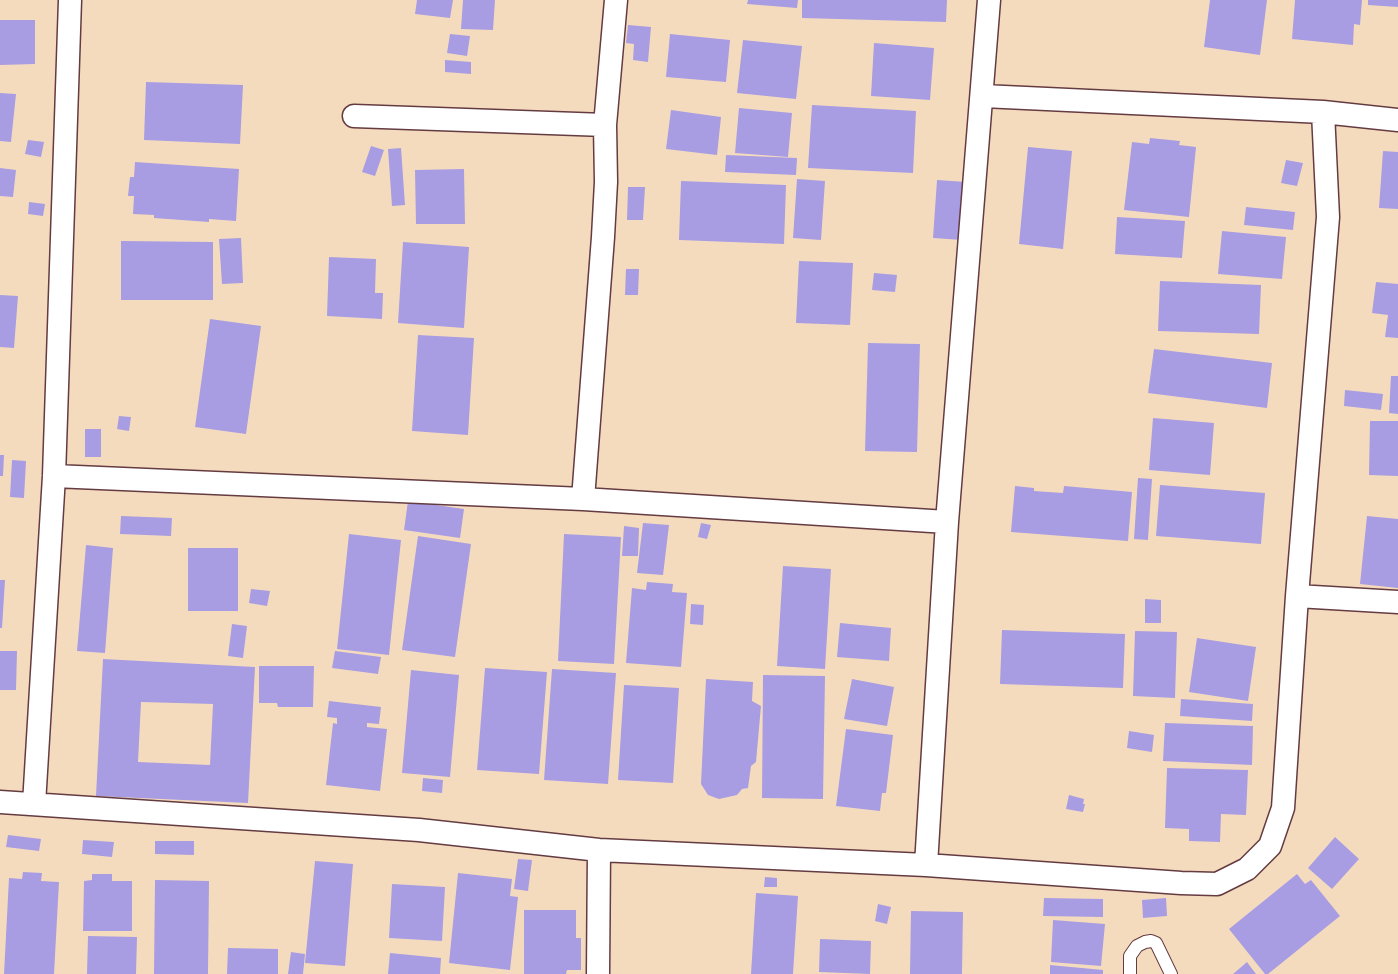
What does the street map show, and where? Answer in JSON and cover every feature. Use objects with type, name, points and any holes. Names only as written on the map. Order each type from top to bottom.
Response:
[{"type":"street","points":[[34,804],[54,476],[70,0]]},
{"type":"street","points":[[583,499],[603,237],[606,182],[605,124],[616,0]]},
{"type":"street","points":[[926,865],[947,522],[989,0]]},
{"type":"street","points":[[982,96],[1323,112],[1398,120]]},
{"type":"street","points":[[0,802],[419,830],[599,850],[926,865],[1217,884],[1247,868],[1270,846],[1283,808],[1297,596],[1328,217],[1323,112]]},
{"type":"street","points":[[354,116],[605,124]]},
{"type":"street","points":[[54,476],[583,499],[947,522]]},
{"type":"street","points":[[1297,596],[1398,602]]},
{"type":"street","points":[[598,974],[599,850]]},
{"type":"lane","points":[[1130,974],[1130,956],[1137,946],[1151,941],[1156,943],[1170,974]]},
{"type":"building","points":[[417,0],[453,0],[450,18],[415,14]]},
{"type":"building","points":[[463,0],[495,0],[493,30],[461,29]]},
{"type":"building","points":[[748,0],[798,0],[797,8],[747,4]]},
{"type":"building","points":[[802,0],[947,0],[946,22],[802,18]]},
{"type":"building","points":[[1210,0],[1267,0],[1260,55],[1204,47]]},
{"type":"building","points":[[1295,0],[1362,0],[1360,25],[1354,24],[1353,45],[1292,39]]},
{"type":"building","points":[[1368,0],[1398,0],[1398,7],[1368,5]]},
{"type":"building","points":[[0,20],[35,20],[35,64],[0,65]]},
{"type":"building","points":[[628,25],[651,27],[648,62],[633,60],[634,44],[626,43]]},
{"type":"building","points":[[450,34],[470,36],[467,56],[447,53]]},
{"type":"building","points":[[670,34],[730,40],[726,82],[666,77]]},
{"type":"building","points":[[743,40],[802,46],[796,99],[737,93]]},
{"type":"building","points":[[874,43],[934,48],[930,100],[871,96]]},
{"type":"building","points":[[445,60],[471,62],[471,74],[445,72]]},
{"type":"building","points":[[146,82],[243,85],[240,144],[144,140]]},
{"type":"building","points":[[0,93],[16,94],[11,142],[0,141]]},
{"type":"building","points":[[812,105],[916,111],[913,173],[808,168]]},
{"type":"building","points":[[739,108],[792,113],[788,157],[735,153]]},
{"type":"building","points":[[671,110],[721,117],[717,155],[666,149]]},
{"type":"building","points":[[1150,138],[1180,141],[1179,145],[1196,147],[1189,217],[1124,210],[1132,142],[1149,144]]},
{"type":"building","points":[[28,140],[44,142],[41,157],[25,154]]},
{"type":"building","points":[[371,146],[384,150],[375,176],[362,172]]},
{"type":"building","points":[[1028,147],[1072,151],[1063,249],[1019,244]]},
{"type":"building","points":[[401,148],[405,205],[392,206],[388,149]]},
{"type":"building","points":[[1383,151],[1398,152],[1398,209],[1379,208]]},
{"type":"building","points":[[726,155],[797,158],[796,175],[725,172]]},
{"type":"building","points":[[1286,160],[1303,163],[1297,186],[1281,183]]},
{"type":"building","points":[[135,162],[239,169],[236,221],[209,219],[209,222],[133,214],[134,196],[128,196],[130,177],[134,177]]},
{"type":"building","points":[[0,168],[16,170],[13,197],[0,196]]},
{"type":"building","points":[[464,169],[465,224],[416,224],[415,170]]},
{"type":"building","points":[[797,179],[825,181],[821,240],[793,238]]},
{"type":"building","points":[[937,180],[966,182],[962,240],[933,238]]},
{"type":"building","points":[[681,181],[786,185],[784,244],[679,240]]},
{"type":"building","points":[[628,187],[645,187],[643,220],[627,220]]},
{"type":"building","points":[[29,202],[45,204],[43,216],[28,214]]},
{"type":"building","points":[[1246,207],[1295,212],[1293,230],[1244,225]]},
{"type":"building","points":[[1117,217],[1185,221],[1182,258],[1115,254]]},
{"type":"building","points":[[1222,231],[1286,237],[1282,279],[1218,274]]},
{"type":"building","points":[[241,238],[243,283],[222,284],[219,239]]},
{"type":"building","points":[[121,241],[213,242],[213,300],[121,300]]},
{"type":"building","points":[[403,242],[469,247],[464,328],[398,323]]},
{"type":"building","points":[[329,257],[376,259],[375,293],[383,293],[382,319],[327,316]]},
{"type":"building","points":[[799,261],[853,263],[850,325],[796,323]]},
{"type":"building","points":[[626,269],[639,269],[638,295],[625,295]]},
{"type":"building","points":[[874,273],[897,275],[895,292],[872,290]]},
{"type":"building","points":[[1160,281],[1261,285],[1259,334],[1158,331]]},
{"type":"building","points":[[1376,282],[1398,284],[1398,338],[1385,337],[1388,315],[1372,313]]},
{"type":"building","points":[[0,295],[18,296],[14,348],[0,347]]},
{"type":"building","points":[[210,319],[261,326],[246,434],[195,427]]},
{"type":"building","points":[[418,335],[474,338],[468,435],[412,431]]},
{"type":"building","points":[[868,343],[920,344],[917,452],[865,451]]},
{"type":"building","points":[[1154,349],[1272,363],[1267,408],[1148,393]]},
{"type":"building","points":[[1391,376],[1398,376],[1398,414],[1389,413]]},
{"type":"building","points":[[1345,390],[1383,394],[1381,410],[1344,406]]},
{"type":"building","points":[[119,416],[131,417],[129,431],[117,429]]},
{"type":"building","points":[[1153,418],[1214,423],[1210,475],[1149,470]]},
{"type":"building","points":[[1370,421],[1398,421],[1398,476],[1369,475]]},
{"type":"building","points":[[85,429],[101,429],[101,457],[85,457]]},
{"type":"building","points":[[0,455],[4,455],[3,476],[0,476]]},
{"type":"building","points":[[12,460],[26,461],[24,498],[10,497]]},
{"type":"building","points":[[1138,478],[1152,479],[1148,540],[1134,539]]},
{"type":"building","points":[[1160,485],[1265,493],[1261,544],[1156,536]]},
{"type":"building","points":[[1015,486],[1034,488],[1034,491],[1063,493],[1064,486],[1132,492],[1128,541],[1011,532]]},
{"type":"building","points":[[408,501],[464,509],[460,538],[404,530]]},
{"type":"building","points":[[121,516],[172,518],[171,536],[120,534]]},
{"type":"building","points":[[1367,516],[1398,519],[1398,588],[1360,584]]},
{"type":"building","points":[[643,523],[669,525],[663,575],[637,573]]},
{"type":"building","points":[[701,523],[711,525],[707,539],[698,537]]},
{"type":"building","points":[[624,526],[639,528],[638,556],[622,556]]},
{"type":"building","points":[[349,534],[401,540],[389,655],[337,649]]},
{"type":"building","points":[[564,534],[621,537],[614,664],[558,661]]},
{"type":"building","points":[[418,536],[471,544],[455,657],[402,650]]},
{"type":"building","points":[[86,545],[113,548],[105,653],[77,651]]},
{"type":"building","points":[[188,548],[238,548],[238,611],[188,611]]},
{"type":"building","points":[[783,566],[831,569],[825,669],[777,666]]},
{"type":"building","points":[[0,580],[5,580],[2,628],[0,628]]},
{"type":"building","points":[[647,582],[673,584],[672,592],[687,593],[681,667],[626,663],[632,588],[646,590]]},
{"type":"building","points":[[251,589],[270,591],[267,606],[249,603]]},
{"type":"building","points":[[1145,599],[1161,600],[1161,623],[1145,623]]},
{"type":"building","points":[[691,604],[704,605],[703,625],[690,624]]},
{"type":"building","points":[[840,623],[891,628],[889,661],[837,657]]},
{"type":"building","points":[[232,624],[247,626],[243,658],[228,656]]},
{"type":"building","points":[[1002,630],[1125,634],[1123,688],[1000,684]]},
{"type":"building","points":[[1135,631],[1177,632],[1175,698],[1133,696]]},
{"type":"building","points":[[1197,638],[1256,647],[1248,701],[1189,692]]},
{"type":"building","points":[[0,651],[17,651],[16,690],[0,690]]},
{"type":"building","points":[[335,651],[381,657],[378,674],[332,668]]},
{"type":"building","points":[[103,659],[255,667],[248,803],[96,796]],"holes":[[[141,702],[213,704],[210,765],[138,762]]]},
{"type":"building","points":[[259,666],[314,666],[313,707],[278,707],[277,703],[259,703]]},
{"type":"building","points":[[485,668],[547,672],[539,774],[477,770]]},
{"type":"building","points":[[552,669],[616,673],[608,784],[544,780]]},
{"type":"building","points":[[411,670],[459,675],[450,777],[402,773]]},
{"type":"building","points":[[763,675],[825,676],[823,799],[762,798]]},
{"type":"building","points":[[706,679],[753,682],[752,701],[761,706],[756,762],[751,766],[748,788],[742,789],[737,795],[719,799],[708,795],[701,784]]},
{"type":"building","points":[[852,679],[894,687],[887,726],[844,719]]},
{"type":"building","points":[[624,685],[679,688],[673,783],[618,780]]},
{"type":"building","points":[[1181,699],[1253,704],[1252,721],[1180,716]]},
{"type":"building","points":[[329,701],[381,707],[379,724],[367,723],[367,727],[387,729],[380,791],[326,785],[333,723],[337,724],[337,718],[327,717]]},
{"type":"building","points":[[1165,723],[1253,726],[1252,765],[1163,761]]},
{"type":"building","points":[[846,729],[893,735],[886,793],[882,793],[880,811],[836,806]]},
{"type":"building","points":[[1129,731],[1154,735],[1152,752],[1127,748]]},
{"type":"building","points":[[1167,768],[1248,770],[1246,815],[1221,814],[1220,842],[1189,841],[1189,829],[1165,828]]},
{"type":"building","points":[[423,778],[443,780],[442,793],[422,791]]},
{"type":"building","points":[[1069,795],[1084,799],[1083,812],[1066,809]]},
{"type":"building","points":[[8,835],[41,839],[39,851],[6,847]]},
{"type":"building","points":[[1335,837],[1359,859],[1332,889],[1308,868]]},
{"type":"building","points":[[83,840],[114,842],[112,857],[82,854]]},
{"type":"building","points":[[155,841],[194,841],[194,855],[155,854]]},
{"type":"building","points":[[518,859],[532,860],[528,891],[514,889]]},
{"type":"building","points":[[315,861],[353,864],[345,966],[305,963]]},
{"type":"building","points":[[23,872],[42,873],[41,881],[59,882],[54,974],[4,974],[9,878],[22,879]]},
{"type":"building","points":[[458,873],[512,879],[510,896],[518,897],[510,970],[449,963]]},
{"type":"building","points":[[92,874],[112,874],[112,881],[132,881],[132,931],[83,931],[84,881],[92,880]]},
{"type":"building","points":[[1297,874],[1305,884],[1311,880],[1340,916],[1268,974],[1265,974],[1229,929]]},
{"type":"building","points":[[765,877],[777,878],[777,887],[764,887]]},
{"type":"building","points":[[155,880],[209,881],[208,974],[154,974]]},
{"type":"building","points":[[392,884],[445,887],[442,941],[389,938]]},
{"type":"building","points":[[756,893],[798,896],[793,974],[751,974]]},
{"type":"building","points":[[1044,898],[1103,899],[1103,917],[1043,916]]},
{"type":"building","points":[[1166,898],[1167,916],[1143,918],[1142,900]]},
{"type":"building","points":[[878,904],[891,907],[887,924],[875,921]]},
{"type":"building","points":[[524,910],[576,910],[576,938],[581,938],[581,970],[567,970],[566,974],[524,974]]},
{"type":"building","points":[[911,911],[963,912],[962,974],[910,974]]},
{"type":"building","points":[[1053,920],[1105,924],[1101,966],[1051,962]]},
{"type":"building","points":[[88,936],[137,937],[136,974],[87,974]]},
{"type":"building","points":[[820,939],[871,941],[870,974],[819,972]]},
{"type":"building","points":[[228,948],[278,949],[278,974],[227,974]]},
{"type":"building","points":[[291,952],[305,954],[303,974],[288,974]]},
{"type":"building","points":[[390,953],[441,958],[440,974],[388,974]]},
{"type":"building","points":[[1247,962],[1256,974],[1233,974]]},
{"type":"building","points":[[1050,965],[1103,970],[1103,974],[1050,974]]}]
